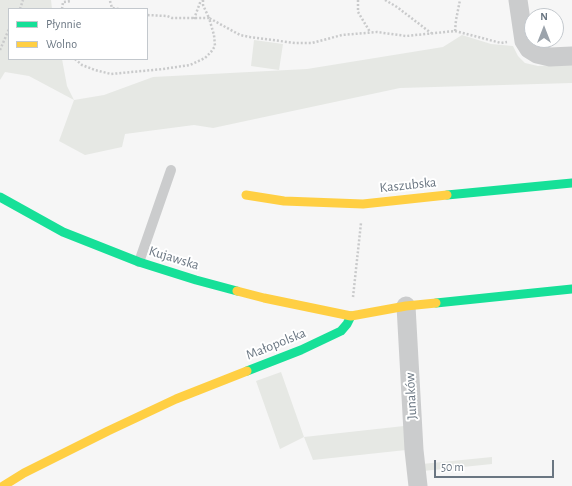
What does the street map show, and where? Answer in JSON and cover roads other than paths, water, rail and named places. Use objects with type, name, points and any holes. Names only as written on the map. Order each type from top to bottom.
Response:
[{"type":"street","points":[[518,0],[524,40],[529,49],[537,54],[550,57],[572,56]]},
{"type":"street","name":"Kaszubska","points":[[246,194],[284,201],[363,204],[572,183]]},
{"type":"street","name":"Kujawska","points":[[0,197],[63,232],[139,262],[196,280],[264,298],[351,316]]},
{"type":"street","points":[[351,316],[406,306],[572,289]]},
{"type":"street","name":"Junaków","points":[[406,306],[414,450],[418,486]]},
{"type":"street","name":"Małopolska","points":[[3,486],[24,473],[129,421],[176,400],[301,350],[341,331],[348,324],[351,316]]},
{"type":"lane","points":[[139,262],[171,170]]}]
